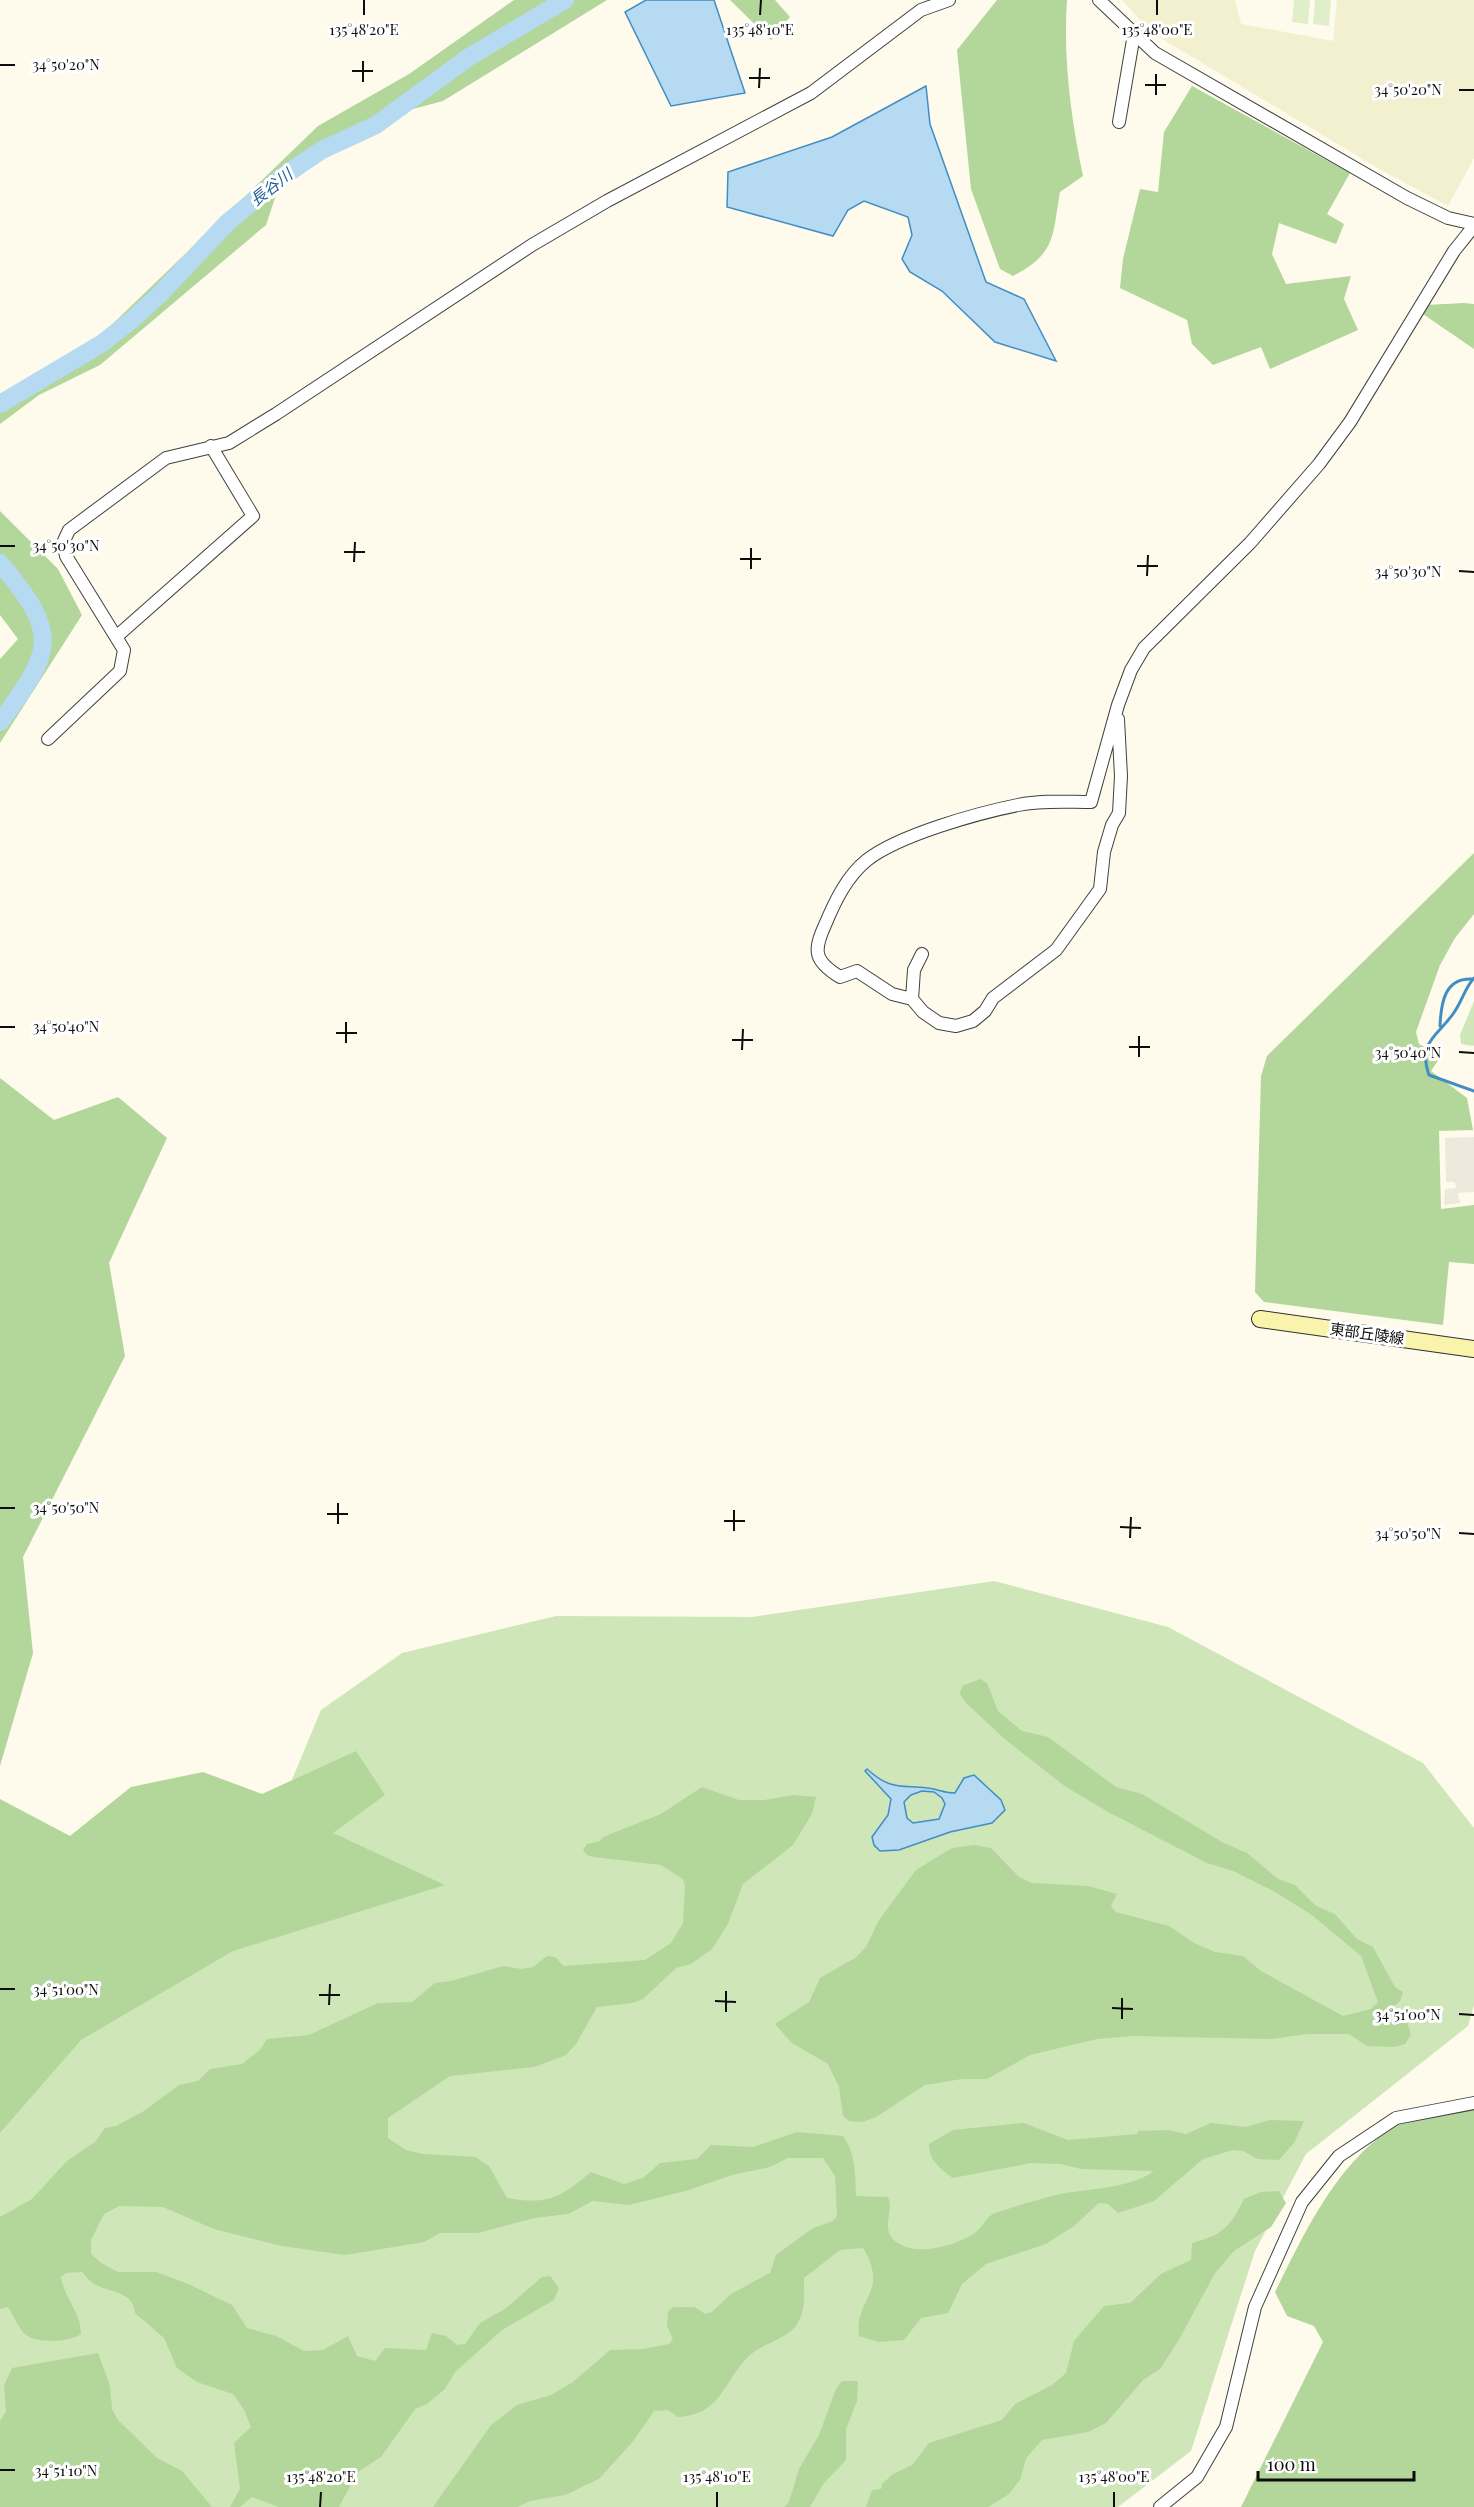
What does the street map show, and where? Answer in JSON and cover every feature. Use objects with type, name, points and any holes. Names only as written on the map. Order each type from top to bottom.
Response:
[{"type":"street","points":[[48,739],[120,671],[124,650],[66,556],[63,543],[69,530],[166,458],[229,443],[541,239],[607,201],[812,93],[921,10],[949,0]]},
{"type":"street","points":[[1099,0],[1155,52],[1407,198],[1448,218],[1474,225],[1449,260],[1350,422],[1319,464],[1250,543],[1144,648],[1131,670],[1118,705],[1091,802],[1018,805],[944,826],[896,843],[867,860],[845,884],[816,943],[817,957],[827,969],[840,976],[857,971],[892,994],[912,999],[922,1012],[939,1023],[956,1026],[973,1021],[985,1011],[993,998],[1056,950],[1100,889],[1104,852],[1112,825],[1119,813],[1121,776],[1118,705]]},
{"type":"street","points":[[1119,122],[1134,34]]},
{"type":"street","points":[[116,638],[253,516],[211,446]]},
{"type":"street","points":[[912,999],[914,970],[922,954]]},
{"type":"street","name":"東部丘陵線","points":[[1260,1319],[1474,1349]]},
{"type":"street","points":[[1160,2507],[1197,2477],[1226,2427],[1255,2307],[1302,2202],[1339,2156],[1396,2118],[1474,2103]]},
{"type":"shaded area","points":[[1122,0],[1235,0],[1241,24],[1333,41],[1337,0],[1474,0],[1474,158],[1448,206],[1381,170],[1159,37]]},
{"type":"shaded area","points":[[1474,1137],[1474,1192],[1458,1193],[1460,1203],[1444,1205],[1445,1189],[1456,1188],[1455,1182],[1446,1182],[1445,1138]]},
{"type":"green space","points":[[514,0],[607,0],[443,101],[402,112],[326,157],[277,192],[266,225],[100,365],[39,395],[0,424],[0,401],[100,336],[318,126],[409,74]]},
{"type":"green space","points":[[730,0],[775,0],[790,17],[771,40]]},
{"type":"green space","points":[[997,0],[1067,0],[1066,45],[1069,89],[1083,176],[1060,192],[1053,232],[1045,251],[1027,268],[1013,276],[1000,269],[971,189],[957,50]]},
{"type":"green space","points":[[1294,0],[1310,0],[1308,24],[1292,22]]},
{"type":"green space","points":[[1315,0],[1331,0],[1329,26],[1313,24]]},
{"type":"green space","points":[[1192,86],[1350,173],[1327,214],[1344,224],[1336,244],[1279,223],[1272,254],[1286,284],[1351,276],[1344,299],[1358,330],[1270,369],[1261,347],[1213,365],[1192,344],[1187,320],[1120,288],[1123,259],[1140,189],[1158,192],[1164,132]]},
{"type":"green space","points":[[1474,304],[1474,349],[1420,312],[1425,305]]},
{"type":"green space","points":[[0,511],[58,569],[82,615],[0,743],[0,659],[18,639],[0,615]]},
{"type":"green space","points":[[1474,853],[1474,914],[1455,938],[1440,965],[1416,1032],[1419,1044],[1441,1056],[1431,1071],[1467,1098],[1473,1130],[1439,1131],[1441,1209],[1474,1205],[1474,1264],[1449,1262],[1443,1325],[1264,1302],[1255,1292],[1261,1076],[1267,1056]]},
{"type":"green space","points":[[1474,1001],[1473,1046],[1461,1044],[1460,1035]]},
{"type":"green space","points":[[0,1078],[54,1120],[118,1097],[167,1138],[109,1263],[125,1356],[23,1557],[33,1653],[0,1766]]},
{"type":"green space","points":[[994,1581],[1168,1627],[1423,1763],[1474,1828],[1474,2005],[1468,2026],[1306,2154],[1255,2251],[1191,2451],[1118,2507],[0,2507],[0,2087],[257,1864],[321,1710],[402,1653],[556,1616],[752,1617]]},
{"type":"green space","points":[[980,1679],[987,1683],[998,1711],[1022,1731],[1048,1737],[1116,1787],[1142,1794],[1222,1842],[1247,1853],[1278,1879],[1295,1885],[1316,1906],[1335,1914],[1357,1939],[1373,1947],[1395,1987],[1403,1992],[1400,2001],[1394,2006],[1394,2011],[1407,2022],[1411,2035],[1405,2044],[1395,2047],[1367,2046],[1349,2034],[1308,2034],[1271,2039],[1134,2036],[1097,2039],[1030,2055],[987,2079],[962,2079],[925,2085],[876,2117],[863,2122],[849,2121],[843,2116],[839,2087],[828,2064],[792,2043],[775,2024],[809,2002],[820,1978],[855,1958],[866,1947],[879,1920],[916,1870],[952,1848],[974,1845],[991,1848],[1019,1877],[1032,1883],[1088,1886],[1117,1894],[1111,1906],[1116,1912],[1169,1926],[1194,1943],[1215,1952],[1243,1956],[1261,1971],[1343,2016],[1371,2009],[1378,2002],[1361,1956],[1312,1915],[1275,1892],[1233,1871],[1207,1863],[1110,1813],[1066,1787],[1007,1741],[967,1704],[960,1694],[962,1686]]},
{"type":"green space","points":[[356,1751],[385,1795],[333,1833],[445,1885],[233,1951],[81,2040],[0,2133],[0,1799],[70,1836],[131,1787],[203,1772],[262,1794]]},
{"type":"green space","points":[[702,1787],[739,1800],[764,1800],[793,1795],[816,1797],[812,1814],[793,1845],[743,1884],[728,1924],[712,1949],[691,1964],[676,1968],[643,1999],[632,2003],[597,2007],[576,2044],[566,2055],[534,2067],[450,2076],[388,2118],[388,2138],[406,2150],[423,2154],[475,2157],[489,2166],[507,2198],[533,2201],[544,2200],[561,2193],[591,2172],[624,2184],[643,2178],[660,2163],[697,2159],[711,2145],[753,2147],[797,2132],[843,2136],[853,2157],[856,2196],[888,2197],[890,2210],[888,2230],[891,2236],[896,2242],[906,2247],[922,2249],[942,2247],[961,2240],[978,2230],[995,2213],[1061,2194],[1121,2185],[1154,2171],[1081,2169],[1061,2164],[1031,2163],[953,2178],[933,2159],[929,2144],[953,2130],[1024,2123],[1068,2140],[1137,2134],[1138,2131],[1168,2130],[1186,2134],[1211,2123],[1246,2127],[1269,2120],[1304,2121],[1294,2143],[1279,2160],[1258,2159],[1243,2151],[1233,2150],[1203,2159],[1154,2201],[1118,2213],[1108,2204],[1099,2203],[1074,2226],[1046,2244],[986,2264],[962,2284],[948,2313],[921,2318],[904,2340],[879,2342],[859,2336],[861,2313],[872,2286],[873,2275],[863,2248],[840,2250],[804,2278],[803,2310],[795,2327],[748,2357],[713,2403],[693,2415],[678,2417],[668,2410],[654,2411],[634,2440],[599,2479],[565,2495],[530,2501],[517,2507],[433,2507],[491,2425],[517,2405],[551,2395],[573,2382],[610,2350],[643,2349],[669,2344],[673,2339],[667,2326],[668,2312],[673,2307],[695,2307],[705,2314],[712,2312],[731,2294],[770,2273],[776,2255],[813,2228],[833,2221],[837,2216],[835,2176],[823,2158],[788,2158],[770,2167],[732,2175],[689,2190],[629,2205],[593,2201],[568,2214],[534,2218],[478,2233],[440,2233],[424,2242],[345,2255],[282,2246],[214,2229],[163,2207],[119,2206],[104,2214],[91,2240],[91,2254],[101,2263],[118,2272],[156,2272],[186,2283],[232,2305],[247,2328],[276,2336],[304,2351],[323,2350],[348,2336],[357,2356],[375,2361],[385,2348],[426,2350],[432,2333],[446,2336],[457,2345],[465,2344],[480,2323],[505,2309],[542,2277],[550,2276],[559,2288],[554,2300],[502,2330],[455,2372],[445,2389],[427,2404],[415,2409],[381,2457],[358,2472],[339,2507],[279,2507],[252,2497],[240,2507],[230,2507],[240,2489],[234,2443],[251,2427],[244,2410],[233,2394],[197,2382],[177,2368],[164,2338],[135,2313],[130,2300],[125,2296],[93,2283],[82,2272],[66,2273],[61,2277],[65,2292],[78,2319],[81,2334],[62,2340],[46,2341],[31,2338],[21,2329],[8,2307],[0,2309],[0,2217],[32,2199],[67,2161],[95,2142],[105,2128],[116,2126],[144,2111],[179,2085],[198,2081],[210,2069],[242,2064],[260,2050],[267,2039],[309,2035],[378,2003],[412,2002],[435,1983],[451,1981],[503,1966],[521,1969],[533,1967],[547,1956],[555,1957],[564,1966],[645,1960],[671,1943],[683,1923],[685,1885],[683,1879],[661,1865],[594,1857],[587,1855],[583,1850],[587,1844],[600,1841],[603,1837],[661,1814]]},
{"type":"green space","points":[[1474,2098],[1474,2507],[1241,2507],[1323,2342],[1314,2326],[1287,2316],[1275,2292],[1299,2244],[1327,2196],[1343,2174],[1361,2153],[1381,2136],[1412,2117]]},
{"type":"green space","points":[[1279,2191],[1286,2203],[1271,2227],[1234,2251],[1215,2273],[1180,2338],[1160,2369],[1143,2380],[1106,2423],[1088,2432],[1042,2440],[1026,2458],[1020,2480],[1009,2494],[988,2507],[866,2507],[872,2490],[881,2489],[882,2484],[893,2474],[912,2465],[929,2443],[1002,2420],[1015,2404],[1052,2385],[1066,2373],[1074,2341],[1104,2306],[1130,2303],[1161,2274],[1191,2260],[1192,2243],[1211,2237],[1230,2223],[1244,2199],[1261,2192]]},
{"type":"green space","points":[[98,2353],[110,2386],[112,2409],[118,2420],[157,2458],[182,2471],[212,2507],[0,2507],[0,2421],[6,2411],[4,2385],[12,2368]]},
{"type":"green space","points":[[842,2381],[858,2381],[857,2401],[846,2429],[846,2460],[824,2483],[810,2507],[784,2507],[789,2502],[799,2469],[819,2435],[836,2389]]},
{"type":"water","points":[[646,0],[714,0],[745,93],[671,106],[625,12]]},
{"type":"water","points":[[926,86],[930,124],[986,282],[1024,299],[1056,361],[995,342],[942,291],[910,272],[902,259],[912,235],[908,217],[864,201],[848,210],[833,236],[727,207],[728,172],[832,137]]},
{"type":"water","points":[[867,1769],[882,1780],[895,1785],[955,1793],[964,1778],[974,1775],[1001,1800],[1005,1810],[992,1823],[950,1832],[899,1850],[880,1851],[874,1845],[872,1837],[888,1815],[891,1799],[865,1771]],"holes":[[[922,1791],[934,1792],[942,1798],[945,1804],[939,1819],[913,1823],[907,1818],[904,1802],[911,1795]]]},
{"type":"waterway","name":"長谷川","points":[[0,404],[101,344],[133,319],[227,223],[286,174],[322,150],[376,125],[469,57],[565,0]]},
{"type":"waterway","name":"長谷川","points":[[0,563],[33,608],[41,626],[43,642],[40,659],[31,677],[0,722]]},
{"type":"waterway","points":[[1474,978],[1455,1011],[1432,1039],[1426,1054],[1429,1075],[1474,1091]]},
{"type":"waterway","points":[[1440,1026],[1446,993],[1456,982],[1473,979]]}]
